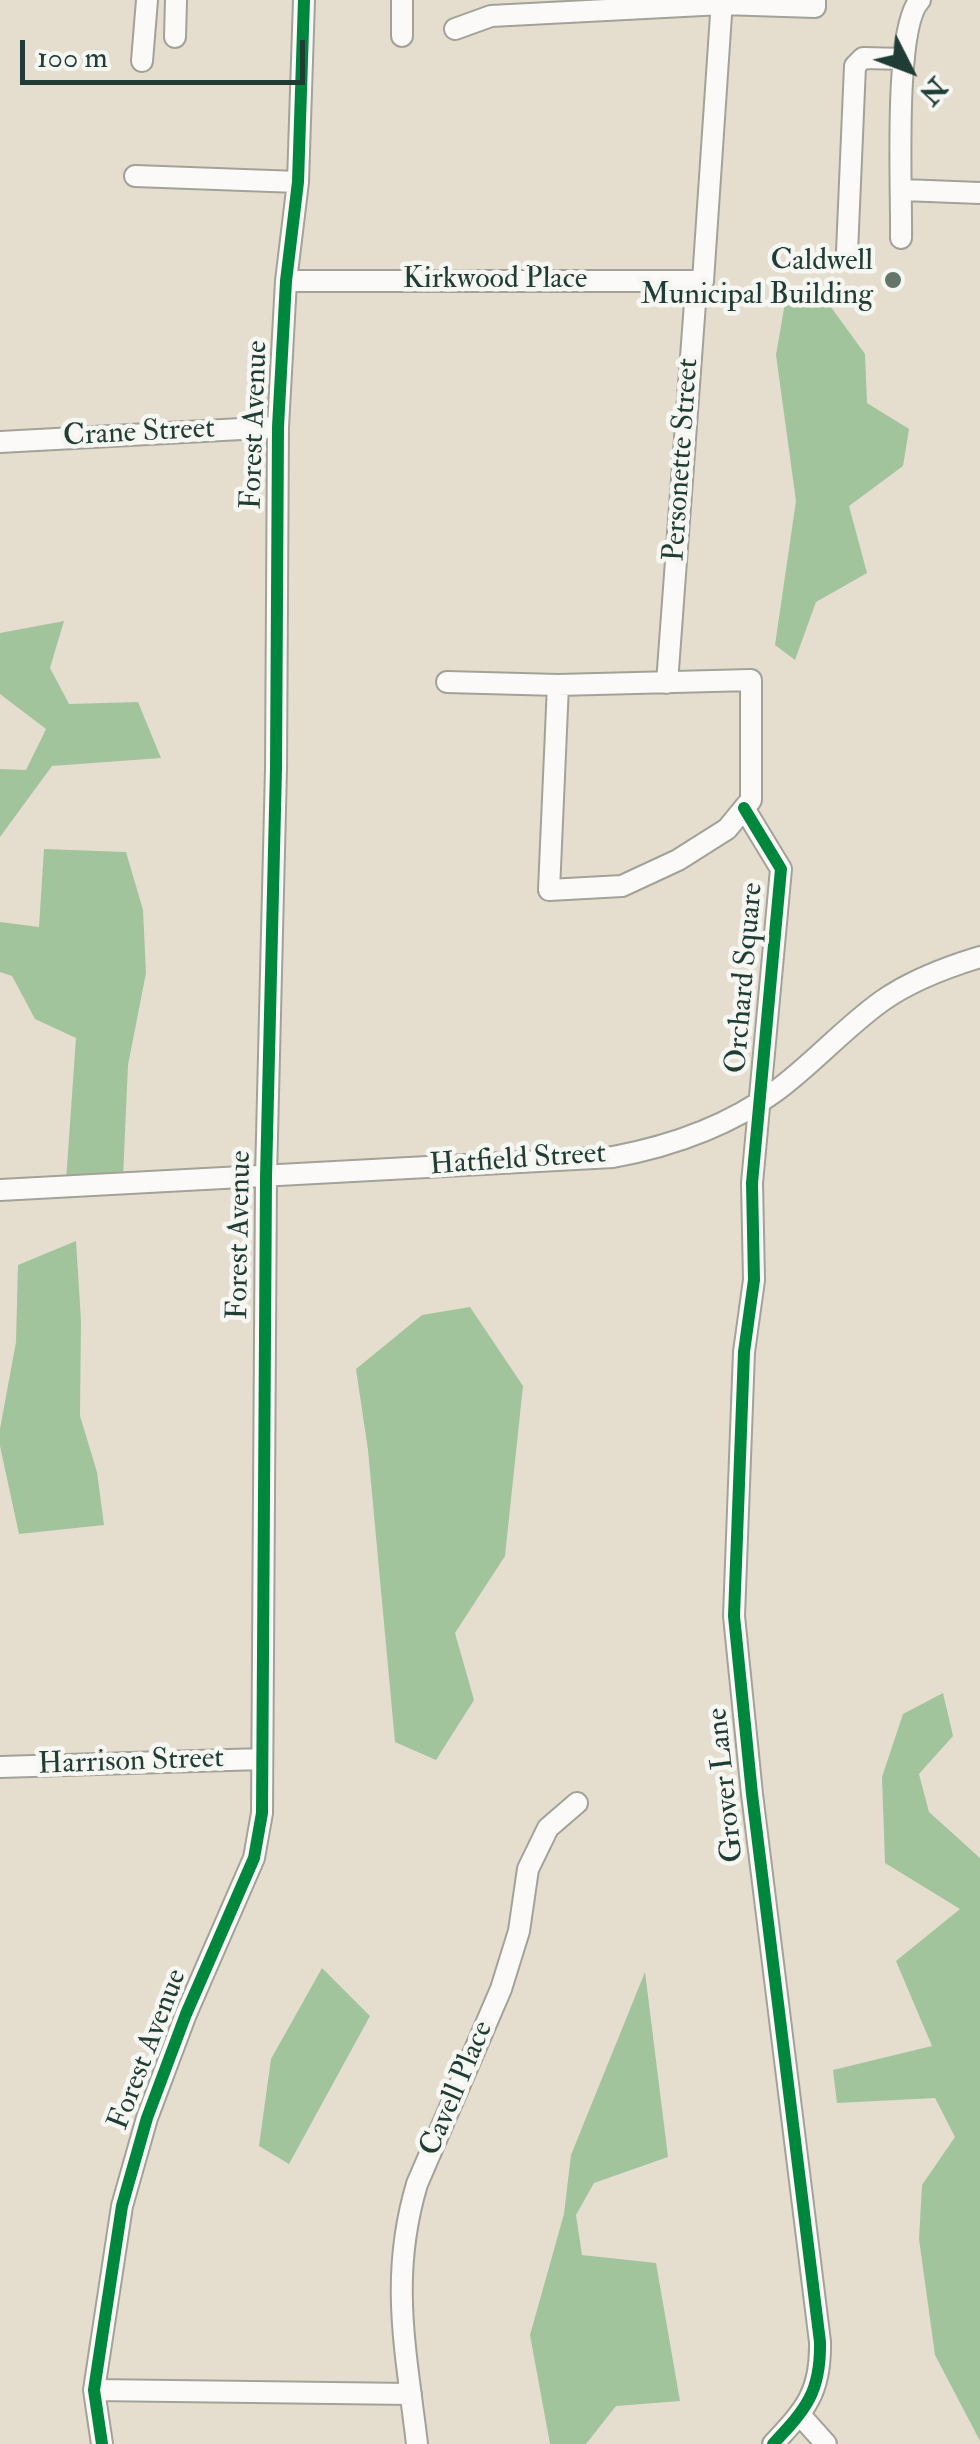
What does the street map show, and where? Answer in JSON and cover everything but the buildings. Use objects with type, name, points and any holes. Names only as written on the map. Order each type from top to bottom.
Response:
[{"type":"street","points":[[142,61],[147,0]]},
{"type":"street","points":[[175,37],[176,0]]},
{"type":"street","name":"Forest Avenue","points":[[102,2444],[94,2390],[122,2206],[147,2118],[186,2014],[254,1858],[262,1813],[266,1177],[276,768],[278,426],[286,281],[298,182],[304,0]]},
{"type":"street","points":[[402,0],[402,36]]},
{"type":"street","points":[[455,28],[491,16],[722,2],[815,6],[815,0]]},
{"type":"street","points":[[901,238],[904,59],[909,16],[920,0]]},
{"type":"street","name":"Personette Street","points":[[667,683],[695,303],[703,281],[722,2]]},
{"type":"street","points":[[847,252],[856,66],[863,58],[904,59]]},
{"type":"street","points":[[135,176],[298,182]]},
{"type":"street","points":[[902,190],[980,193]]},
{"type":"street","name":"Kirkwood Place","points":[[286,281],[703,281]]},
{"type":"street","name":"Crane Street","points":[[0,442],[278,426]]},
{"type":"street","points":[[447,682],[558,686],[751,680],[751,800],[727,829],[678,860],[622,886],[549,890],[558,686]]},
{"type":"street","name":"Orchard Square","points":[[744,808],[781,869],[759,1102]]},
{"type":"street","name":"Hatfield Street","points":[[0,1190],[612,1156],[674,1143],[759,1102],[884,1000],[949,966],[980,957]]},
{"type":"street","name":"Grover Lane","points":[[759,1102],[752,1183],[754,1280],[744,1352],[734,1616],[752,1794],[820,2342],[820,2371],[812,2396],[773,2444]]},
{"type":"street","name":"Harrison Street","points":[[0,1766],[262,1759]]},
{"type":"street","name":"Cavell Place","points":[[417,2444],[399,2282],[408,2212],[416,2184],[511,1960],[528,1868],[548,1828],[577,1803]]},
{"type":"street","points":[[94,2390],[411,2394]]},
{"type":"street","points":[[800,2415],[826,2444]]},
{"type":"green space","points":[[786,297],[828,303],[865,354],[867,403],[909,429],[903,466],[849,506],[867,573],[816,602],[795,660],[775,645],[796,501],[776,355]]},
{"type":"green space","points":[[64,621],[50,668],[69,704],[138,702],[161,758],[52,766],[0,837],[0,769],[26,770],[46,729],[0,694],[0,633]]},
{"type":"green space","points":[[44,849],[126,852],[143,910],[146,973],[128,1065],[123,1177],[66,1181],[76,1038],[35,1019],[12,976],[0,972],[0,922],[39,927]]},
{"type":"green space","points":[[76,1241],[81,1321],[80,1416],[97,1472],[104,1525],[19,1534],[0,1446],[16,1342],[18,1265]]},
{"type":"green space","points":[[470,1307],[523,1386],[505,1556],[455,1633],[474,1700],[436,1760],[395,1742],[368,1450],[356,1369],[422,1315]]},
{"type":"green space","points":[[943,1693],[953,1736],[919,1774],[929,1812],[980,1858],[980,2441],[935,2355],[919,2239],[922,2185],[955,2137],[935,2098],[837,2103],[833,2070],[932,2046],[896,1961],[960,1909],[885,1863],[882,1777],[903,1714]]},
{"type":"green space","points":[[322,1968],[370,2016],[289,2164],[259,2146],[271,2059]]},
{"type":"green space","points":[[645,1972],[668,2157],[594,2183],[576,2215],[582,2255],[656,2263],[680,2401],[616,2406],[586,2444],[550,2444],[530,2335],[564,2214],[571,2155]]},
{"type":"cycle path","points":[[102,2444],[94,2390],[122,2206],[147,2118],[186,2014],[254,1858],[262,1813],[266,1177],[276,769],[278,427],[286,281],[298,182],[304,0]]},
{"type":"cycle path","points":[[744,808],[781,869],[752,1183],[754,1280],[744,1352],[734,1616],[752,1794],[820,2342],[818,2374],[809,2399],[773,2444]]},
{"type":"place","name":"Caldwell Municipal Building","points":[[893,280]]}]
